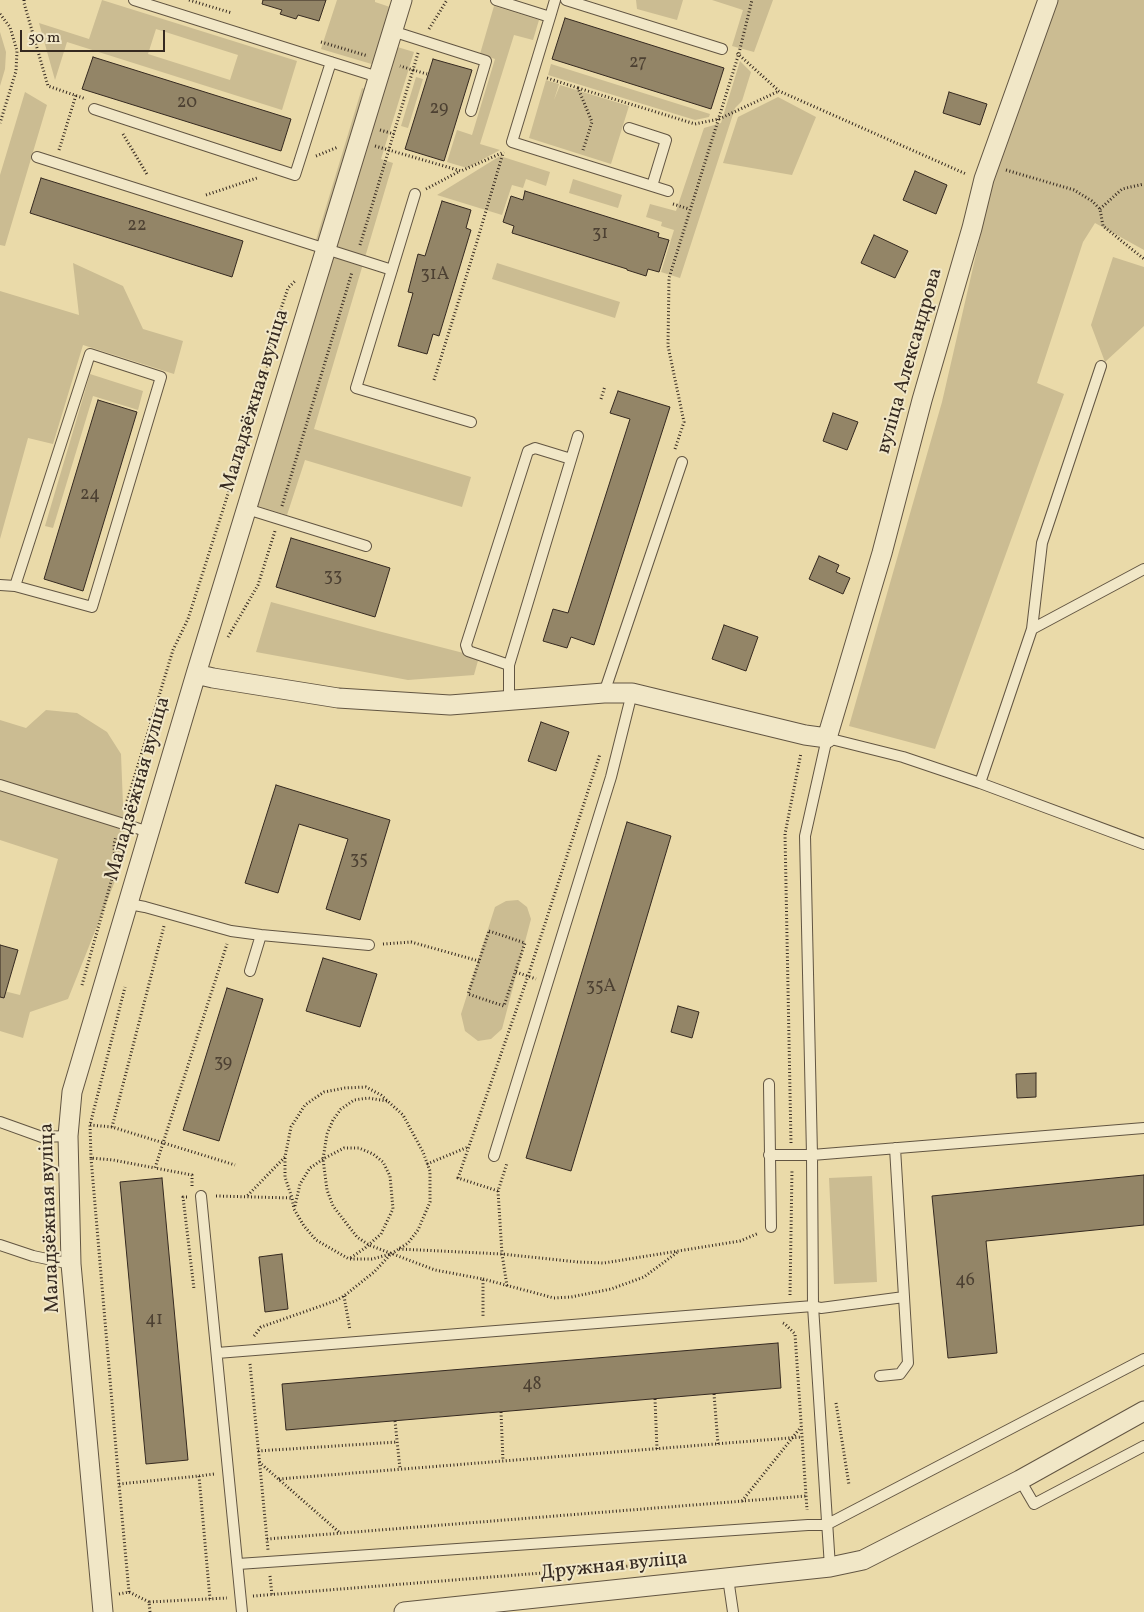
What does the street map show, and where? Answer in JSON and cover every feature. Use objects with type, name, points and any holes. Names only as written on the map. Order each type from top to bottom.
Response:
[{"type":"street","name":"Маладзёжная вуліца","points":[[103,1612],[71,1264],[68,1136],[72,1092],[196,674],[402,0]]},
{"type":"street","name":"вуліца Александрова","points":[[827,738],[882,553],[922,400],[972,228],[986,172],[1048,0]]},
{"type":"street","points":[[196,674],[338,698],[450,705],[632,693],[805,735],[827,738]]},
{"type":"street","name":"Дружная вуліца","points":[[404,1612],[830,1567],[863,1560],[1020,1480],[1144,1411]]},
{"type":"lane","points":[[134,0],[331,62],[381,69]]},
{"type":"lane","points":[[496,0],[550,17]]},
{"type":"lane","points":[[555,0],[512,142],[668,191]]},
{"type":"lane","points":[[566,0],[722,49]]},
{"type":"lane","points":[[392,32],[486,61],[471,112]]},
{"type":"lane","points":[[94,109],[296,175],[331,62]]},
{"type":"lane","points":[[629,128],[666,140],[652,186]]},
{"type":"lane","points":[[37,157],[392,270]]},
{"type":"lane","points":[[415,194],[356,388],[472,422]]},
{"type":"lane","points":[[0,585],[14,586],[92,607],[161,377],[90,354],[14,586]]},
{"type":"lane","points":[[980,783],[1032,629],[1042,543],[1101,366]]},
{"type":"lane","points":[[509,700],[509,665],[578,436]]},
{"type":"lane","points":[[509,665],[468,651],[466,645],[528,451],[535,448],[572,459]]},
{"type":"lane","points":[[604,694],[682,462]]},
{"type":"lane","points":[[247,509],[366,546]]},
{"type":"lane","points":[[1032,629],[1144,569]]},
{"type":"lane","points":[[494,1156],[611,778],[632,693]]},
{"type":"lane","points":[[830,1567],[813,1306],[812,1155],[805,836],[827,738],[903,757],[980,783],[1144,844]]},
{"type":"lane","points":[[0,785],[149,832]]},
{"type":"lane","points":[[129,904],[231,931],[369,945]]},
{"type":"lane","points":[[250,971],[261,935]]},
{"type":"lane","points":[[769,1084],[772,1227]]},
{"type":"lane","points":[[0,1122],[42,1137],[68,1136]]},
{"type":"lane","points":[[770,1155],[812,1155],[1144,1128]]},
{"type":"lane","points":[[880,1376],[900,1374],[908,1364],[894,1148]]},
{"type":"lane","points":[[201,1196],[242,1612]]},
{"type":"lane","points":[[0,1245],[33,1256],[71,1264]]},
{"type":"lane","points":[[217,1353],[813,1306],[821,1308],[904,1297]]},
{"type":"lane","points":[[238,1564],[826,1525],[1144,1359]]},
{"type":"lane","points":[[1020,1480],[1034,1504],[1144,1446]]},
{"type":"lane","points":[[728,1578],[734,1612]]},
{"type":"path","points":[[24,0],[48,86],[76,95],[56,162]]},
{"type":"path","points":[[669,278],[689,209],[719,119],[752,0]]},
{"type":"path","points":[[0,14],[10,27],[17,51],[16,70],[0,123]]},
{"type":"path","points":[[314,40],[381,69],[413,70],[318,388]]},
{"type":"path","points":[[722,49],[738,53],[779,91],[960,172],[986,172],[1074,190],[1100,208],[1103,226],[1144,259]]},
{"type":"path","points":[[533,73],[694,124],[719,119],[779,91]]},
{"type":"path","points":[[578,88],[592,122],[579,163]]},
{"type":"path","points":[[415,194],[503,152],[512,142]]},
{"type":"path","points":[[389,150],[461,171]]},
{"type":"path","points":[[434,380],[503,152]]},
{"type":"path","points":[[1100,208],[1122,189],[1144,184]]},
{"type":"path","points":[[601,399],[605,386]]},
{"type":"path","points":[[790,1308],[792,1155],[785,834],[805,735]]},
{"type":"path","points":[[507,1286],[502,1254],[498,1191],[458,1178],[528,976],[601,751]]},
{"type":"path","points":[[112,1127],[168,914]]},
{"type":"path","points":[[489,931],[525,943],[516,972],[504,1006],[468,994],[489,931]]},
{"type":"path","points":[[369,945],[411,942],[479,961]]},
{"type":"path","points":[[516,972],[528,976]]},
{"type":"path","points":[[126,983],[90,1125],[91,1158],[129,1592]]},
{"type":"path","points":[[272,1595],[250,1360],[246,1345],[261,1327],[335,1301],[344,1296],[374,1272],[391,1254],[408,1243],[418,1230],[430,1202],[430,1171],[423,1152],[403,1115],[381,1095],[366,1087],[324,1092],[305,1105],[291,1127],[284,1157],[285,1177],[294,1209],[304,1226],[316,1240],[349,1259],[372,1259],[391,1254]]},
{"type":"path","points":[[388,1101],[368,1098],[354,1100],[341,1109],[333,1120],[323,1159],[327,1190],[333,1206],[357,1237],[369,1245],[435,1270],[483,1279],[554,1298],[610,1289],[644,1277],[680,1251]]},
{"type":"path","points":[[90,1125],[112,1127],[235,1165]]},
{"type":"path","points":[[427,1164],[468,1147]]},
{"type":"path","points":[[294,1209],[300,1184],[310,1168],[323,1159],[344,1148],[359,1148],[373,1154],[383,1162],[390,1176],[393,1209],[381,1234],[349,1259]]},
{"type":"path","points":[[247,1196],[284,1157]]},
{"type":"path","points":[[91,1158],[155,1168]]},
{"type":"path","points":[[201,1196],[292,1198]]},
{"type":"path","points":[[398,1249],[502,1254],[604,1263],[740,1241],[772,1227]]},
{"type":"path","points":[[483,1279],[483,1332]]},
{"type":"path","points":[[344,1296],[353,1342]]},
{"type":"path","points":[[777,1322],[785,1324],[795,1334],[808,1525]]},
{"type":"path","points":[[714,1394],[718,1444]]},
{"type":"path","points":[[655,1399],[657,1449]]},
{"type":"path","points":[[501,1412],[503,1461]]},
{"type":"path","points":[[395,1421],[400,1470]]},
{"type":"path","points":[[741,1502],[802,1426]]},
{"type":"path","points":[[279,1480],[802,1437]]},
{"type":"path","points":[[258,1451],[397,1442]]},
{"type":"path","points":[[259,1462],[341,1534]]},
{"type":"path","points":[[119,1484],[199,1476],[210,1599]]},
{"type":"path","points":[[266,1539],[806,1496]]},
{"type":"path","points":[[150,1612],[148,1602],[272,1595],[664,1564]]},
{"type":"shaded area","points":[[102,0],[297,61],[282,110],[67,42],[55,80],[39,23],[89,39]],"holes":[[[156,29],[238,55],[230,80],[148,54]]]},
{"type":"shaded area","points":[[337,0],[375,0],[375,2],[393,8],[375,65],[321,49]]},
{"type":"shaded area","points":[[636,0],[683,0],[677,20],[637,9]]},
{"type":"shaded area","points":[[712,0],[773,0],[754,52],[732,46],[743,10]]},
{"type":"shaded area","points":[[1057,0],[1144,0],[1144,250],[1095,223],[1083,242],[1037,383],[1064,394],[935,749],[849,726],[942,402],[995,172]]},
{"type":"shaded area","points":[[494,6],[539,20],[533,40],[514,35],[480,144],[500,150],[467,168],[447,162],[457,130],[472,135],[495,59],[480,54]]},
{"type":"shaded area","points":[[0,32],[6,52],[5,69],[0,86]]},
{"type":"shaded area","points":[[394,46],[414,52],[381,159],[393,163],[314,429],[471,477],[462,507],[305,460],[287,515],[255,505]]},
{"type":"shaded area","points":[[740,61],[751,72],[742,101],[735,108],[680,278],[661,272],[674,230],[661,226],[662,222],[646,217],[650,204],[676,211],[704,128],[721,123]]},
{"type":"shaded area","points":[[551,64],[710,114],[709,117],[695,120],[548,75]]},
{"type":"shaded area","points":[[416,77],[423,79],[408,128],[401,126]]},
{"type":"shaded area","points":[[546,80],[559,84],[554,100],[560,85],[629,106],[611,164],[529,138]]},
{"type":"shaded area","points":[[362,88],[368,90],[322,242],[316,240]]},
{"type":"shaded area","points":[[25,92],[47,105],[5,246],[0,245],[0,175]]},
{"type":"shaded area","points":[[778,97],[816,117],[792,175],[723,163],[738,117]]},
{"type":"shaded area","points":[[500,156],[550,172],[546,186],[526,179],[523,188],[512,185],[502,215],[437,195]]},
{"type":"shaded area","points":[[573,179],[622,195],[618,208],[569,193]]},
{"type":"shaded area","points":[[1113,257],[1144,267],[1144,326],[1105,362],[1091,325]]},
{"type":"shaded area","points":[[73,263],[123,286],[143,329],[183,341],[174,374],[83,345],[53,444],[28,438],[0,539],[0,291],[79,315]]},
{"type":"shaded area","points":[[497,263],[620,302],[615,318],[492,279]]},
{"type":"shaded area","points":[[90,374],[143,391],[138,410],[93,396],[53,528],[45,526]]},
{"type":"shaded area","points":[[271,602],[479,657],[474,675],[408,680],[256,652]]},
{"type":"shaded area","points":[[46,710],[77,713],[107,732],[121,754],[125,856],[68,999],[30,1012],[23,1038],[0,1031],[0,990],[20,995],[58,859],[0,840],[0,720],[26,728]]},
{"type":"shaded area","points":[[518,900],[527,907],[531,919],[502,1029],[491,1039],[478,1041],[465,1031],[461,1014],[495,907],[506,901]]},
{"type":"shaded area","points":[[872,1176],[877,1282],[834,1284],[829,1178]]},
{"type":"building","points":[[263,0],[326,0],[319,21],[298,15],[296,19],[280,14],[282,10],[262,4]]},
{"type":"building","points":[[565,18],[724,68],[711,109],[552,59]]},
{"type":"building","points":[[93,57],[291,119],[281,151],[82,89]]},
{"type":"building","points":[[433,59],[472,70],[444,161],[405,149]]},
{"type":"building","points":[[949,92],[987,104],[980,125],[943,113]]},
{"type":"building","points":[[915,171],[947,185],[936,214],[903,200]]},
{"type":"building","points":[[41,178],[243,241],[232,277],[30,213]]},
{"type":"building","points":[[525,191],[659,233],[658,237],[669,240],[659,272],[648,269],[646,276],[512,233],[514,226],[503,222],[511,196],[523,200]]},
{"type":"building","points":[[442,201],[471,210],[466,228],[471,230],[439,336],[433,334],[427,354],[398,346],[413,293],[408,292],[418,254],[425,256]]},
{"type":"building","points":[[874,235],[908,251],[895,278],[861,263]]},
{"type":"building","points":[[618,391],[670,407],[594,645],[571,637],[567,648],[543,641],[553,609],[568,613],[630,419],[610,413]]},
{"type":"building","points":[[98,400],[137,412],[83,591],[44,579]]},
{"type":"building","points":[[833,413],[858,422],[847,450],[823,441]]},
{"type":"building","points":[[291,538],[390,568],[375,617],[276,587]]},
{"type":"building","points":[[819,556],[839,565],[836,572],[850,578],[843,594],[809,579]]},
{"type":"building","points":[[724,625],[758,637],[746,671],[712,659]]},
{"type":"building","points":[[541,722],[569,732],[556,771],[528,761]]},
{"type":"building","points":[[276,785],[390,820],[360,920],[326,909],[348,839],[299,824],[278,893],[245,883]]},
{"type":"building","points":[[627,822],[671,836],[571,1171],[526,1158]]},
{"type":"building","points":[[0,945],[18,950],[4,998],[0,997]]},
{"type":"building","points":[[323,958],[377,974],[360,1027],[306,1011]]},
{"type":"building","points":[[227,988],[263,999],[219,1141],[183,1130]]},
{"type":"building","points":[[678,1006],[699,1012],[692,1038],[671,1032]]},
{"type":"building","points":[[1036,1073],[1036,1097],[1017,1098],[1016,1074]]},
{"type":"building","points":[[1144,1175],[1144,1225],[986,1241],[997,1353],[948,1358],[932,1196]]},
{"type":"building","points":[[162,1178],[188,1460],[146,1464],[120,1182]]},
{"type":"building","points":[[282,1254],[288,1309],[265,1312],[259,1257]]},
{"type":"building","points":[[778,1343],[781,1388],[286,1430],[282,1384]]}]
